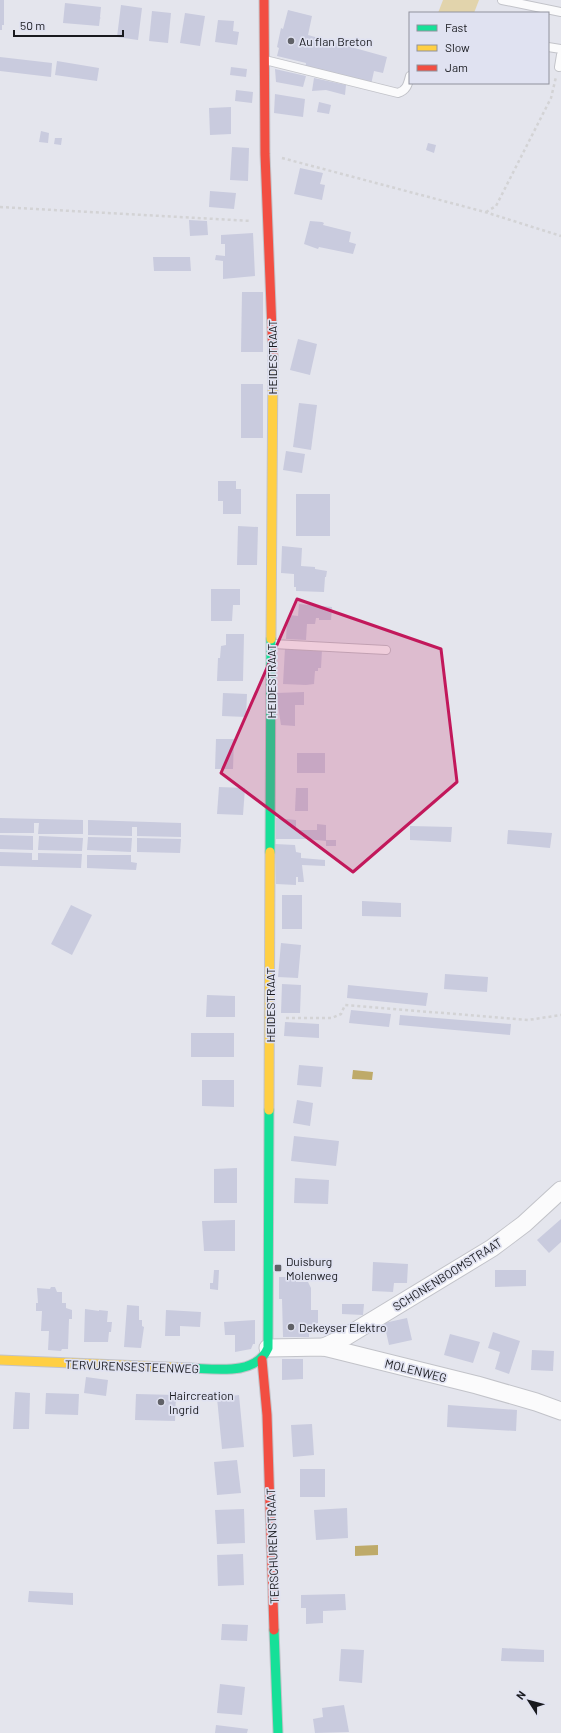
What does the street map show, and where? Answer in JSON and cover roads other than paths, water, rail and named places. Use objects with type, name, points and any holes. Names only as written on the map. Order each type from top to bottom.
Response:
[{"type":"street","name":"HEIDESTRAAT","points":[[264,0],[265,154],[273,328],[271,1018],[265,1354]]},
{"type":"street","name":"SCHONENBOOMSTRAAT","points":[[324,1347],[347,1336],[492,1248],[524,1224],[561,1190]]},
{"type":"street","name":"MOLENWEG","points":[[265,1354],[324,1347],[477,1385],[536,1402],[561,1411]]},
{"type":"street","name":"TERVURENSESTEENWEG","points":[[0,1360],[205,1369],[250,1366],[265,1354]]},
{"type":"street","name":"TERSCHURENSTRAAT","points":[[265,1354],[278,1733]]},
{"type":"lane","points":[[502,0],[561,12]]},
{"type":"lane","points":[[549,47],[561,49]]},
{"type":"lane","points":[[559,67],[561,55]]},
{"type":"lane","points":[[264,59],[398,93],[403,91],[408,85],[409,80]]},
{"type":"lane","points":[[271,644],[386,650]]},
{"type":"place","name":"Au flan Breton","points":[[291,41]]},
{"type":"place","name":"Duisburg Molenweg","points":[[278,1268]]},
{"type":"place","name":"Dekeyser Elektro","points":[[291,1327]]},
{"type":"place","name":"Haircreation Ingrid","points":[[161,1402]]}]
